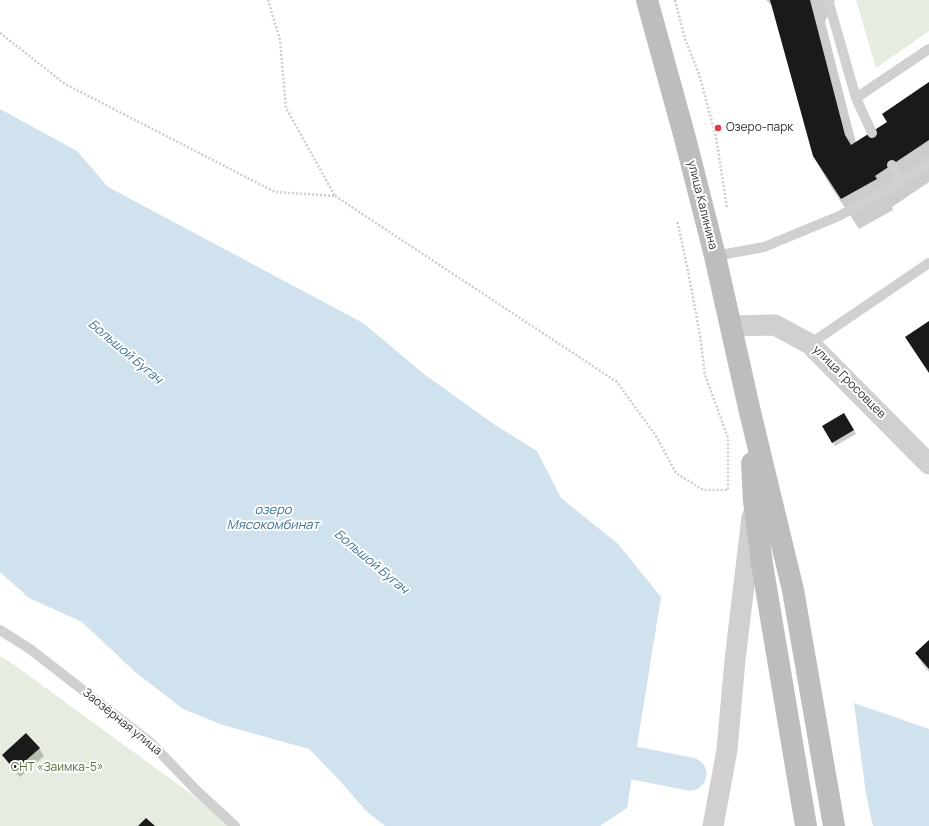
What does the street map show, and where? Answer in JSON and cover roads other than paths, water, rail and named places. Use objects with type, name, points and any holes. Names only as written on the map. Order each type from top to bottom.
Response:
[{"type":"main road","name":"улица Калинина","points":[[647,0],[685,138],[715,256],[750,412]]},
{"type":"main road","points":[[750,412],[754,501],[762,564],[806,826]]},
{"type":"main road","points":[[750,412],[793,590],[834,826]]},
{"type":"street","name":"улица Гросовцев","points":[[731,326],[775,325],[810,344],[929,464]]},
{"type":"street","points":[[714,816],[727,750],[735,660],[754,501]]},
{"type":"lane","points":[[828,0],[856,98],[872,133]]},
{"type":"lane","points":[[856,98],[929,49]]},
{"type":"lane","points":[[715,256],[764,247],[839,216],[902,181],[929,162]]},
{"type":"lane","points":[[892,165],[902,181]]},
{"type":"lane","points":[[810,344],[929,263]]},
{"type":"lane","name":"Заозёрная улица","points":[[0,630],[41,657],[150,743],[201,795],[235,826]]},
{"type":"water","name":"озеро Мясокомбинат","points":[[0,109],[77,151],[108,187],[363,323],[424,374],[495,425],[537,451],[561,498],[618,544],[661,597],[627,808],[600,826],[385,826],[366,811],[342,783],[309,749],[223,725],[183,709],[134,671],[82,622],[29,598],[0,572]]},
{"type":"water","points":[[854,703],[929,729],[929,826],[873,826],[866,794]]},
{"type":"waterway","name":"Большой Бугач","points":[[592,750],[598,756],[690,774]]},
{"type":"place","name":"Озеро-парк","points":[[718,128]]},
{"type":"park label","name":"СНТ «Заимка-5»","points":[[57,768]]}]
